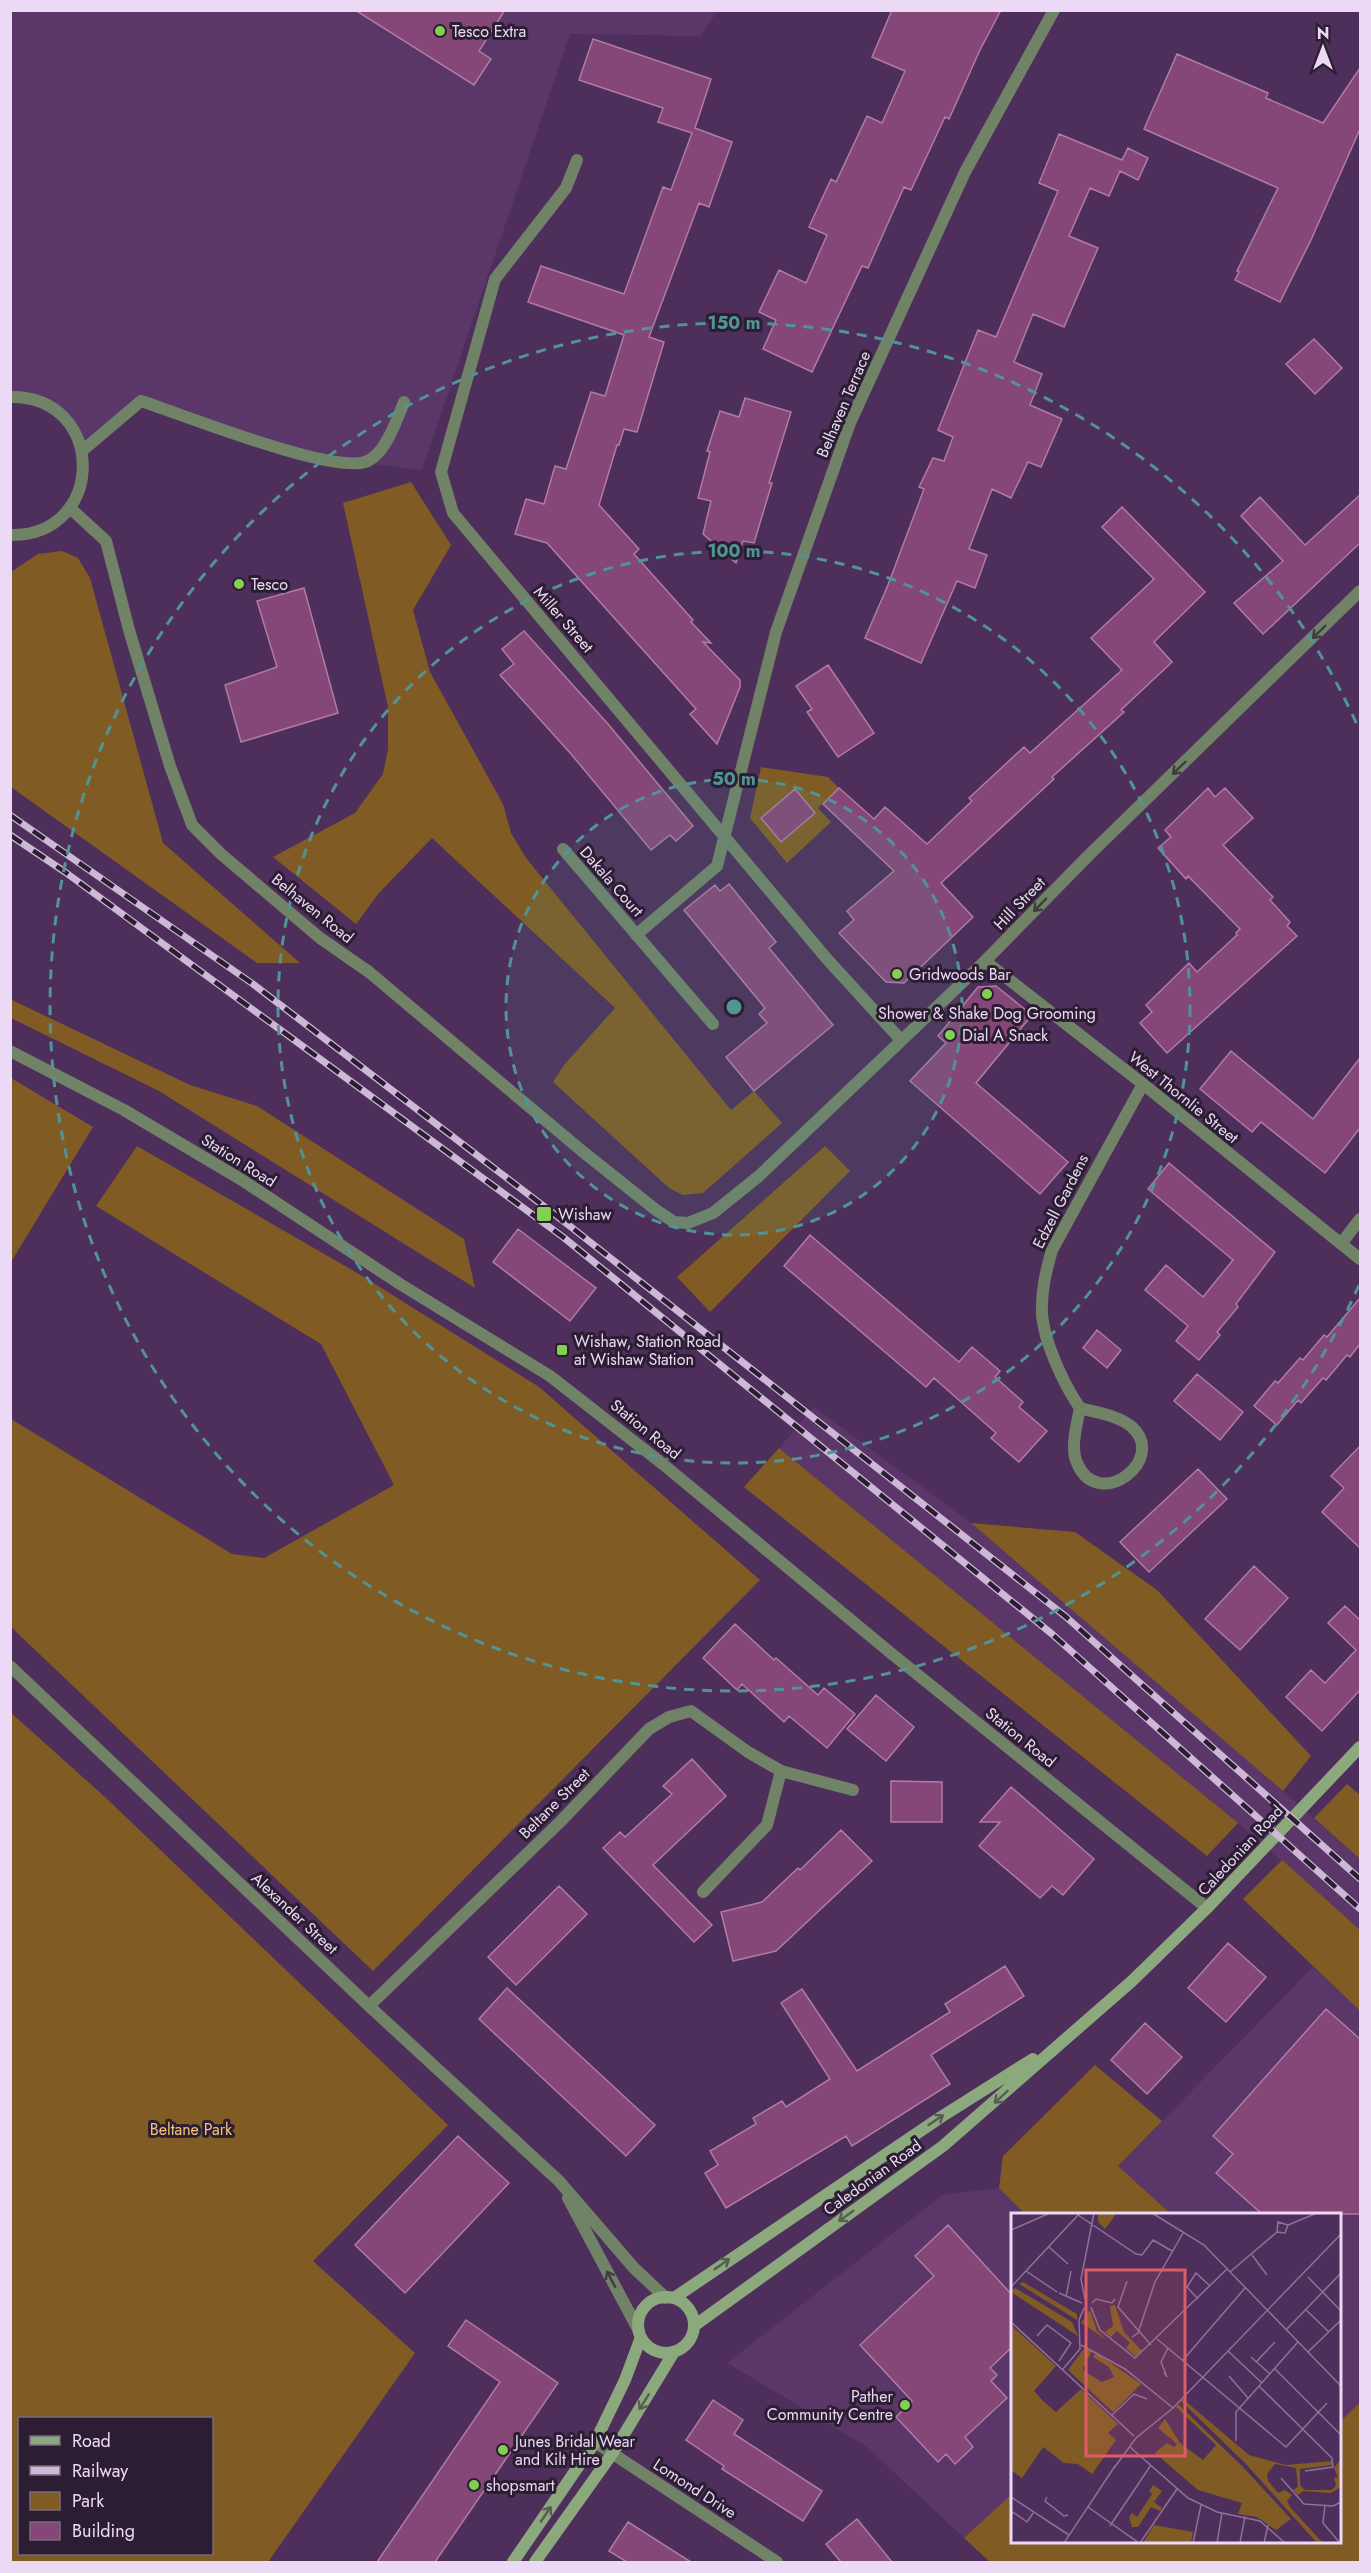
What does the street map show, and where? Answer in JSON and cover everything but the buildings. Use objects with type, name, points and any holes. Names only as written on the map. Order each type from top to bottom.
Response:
[{"type":"main road","name":"Caledonian Road","points":[[535,2562],[612,2454],[674,2352],[688,2342],[694,2326],[943,2146],[980,2116],[1059,2043],[1132,1981],[1207,1908],[1360,1747]]},
{"type":"main road","name":"Caledonian Road","points":[[513,2562],[595,2442],[625,2380],[640,2334],[639,2322],[645,2307],[652,2301],[670,2298],[941,2117],[1059,2043]]},
{"type":"main road","points":[[670,2298],[682,2301],[689,2308],[694,2326]]},
{"type":"main road","points":[[640,2334],[652,2349],[665,2353],[674,2352]]},
{"type":"street","name":"Belhaven Terrace","points":[[724,835],[776,632],[850,423],[965,172],[1054,10]]},
{"type":"street","name":"Miller Street","points":[[576,160],[566,188],[495,279],[441,472],[453,513],[826,959],[901,1040]]},
{"type":"street","points":[[10,397],[38,400],[54,409],[67,420],[76,434],[82,451],[82,480],[70,508],[55,522],[37,531],[10,535]]},
{"type":"street","points":[[82,451],[141,401],[308,456],[345,464],[367,462],[381,449],[392,432],[404,402]]},
{"type":"street","name":"Belhaven Road","points":[[70,508],[106,541],[132,641],[170,766],[192,825],[220,854],[321,938],[369,972],[600,1166],[674,1222],[688,1223]]},
{"type":"street","name":"Hill Street","points":[[688,1223],[713,1213],[759,1176],[985,961],[1090,854],[1360,591]]},
{"type":"street","name":"Dakala Court","points":[[636,934],[717,866],[724,835]]},
{"type":"street","name":"Dakala Court","points":[[563,849],[713,1024]]},
{"type":"street","name":"West Thornlie Street","points":[[985,961],[1143,1084],[1360,1259]]},
{"type":"street","name":"Station Road","points":[[10,1051],[124,1110],[207,1159],[400,1284],[550,1376],[664,1465],[892,1654],[1207,1908]]},
{"type":"street","name":"Edzell Gardens","points":[[1080,1408],[1071,1395],[1052,1350],[1042,1315],[1043,1278],[1052,1250],[1143,1084]]},
{"type":"street","points":[[1341,1244],[1360,1220]]},
{"type":"street","points":[[1080,1408],[1119,1418],[1133,1428],[1139,1437],[1142,1451],[1140,1461],[1126,1478],[1115,1483],[1100,1483],[1086,1476],[1077,1463],[1074,1446],[1080,1408]]},
{"type":"street","name":"Alexander Street","points":[[10,1666],[369,2006],[559,2181],[633,2268],[670,2298]]},
{"type":"street","name":"Beltane Street","points":[[369,2006],[560,1822],[649,1729],[669,1717],[690,1711],[748,1752],[781,1771],[853,1790]]},
{"type":"street","points":[[703,1892],[767,1825],[781,1771]]},
{"type":"street","name":"Alexander Street","points":[[559,2181],[640,2334]]},
{"type":"street","name":"Lomond Drive","points":[[595,2442],[777,2562]]},
{"type":"shaded area","points":[[10,11],[718,11],[700,36],[570,34],[422,470],[308,456],[142,401],[82,451],[54,409],[11,397]]},
{"type":"shaded area","points":[[814,1407],[971,1523],[1193,1711],[1360,1859],[1360,1930],[1238,1823],[779,1448]]},
{"type":"shaded area","points":[[1313,1967],[1360,2011],[1360,2402],[1341,2421],[1341,2213],[1170,2213],[1118,2166]]},
{"type":"shaded area","name":"Pather Community Centre","points":[[999,2188],[1024,2213],[1011,2213],[1011,2495],[964,2538],[867,2447],[727,2363],[942,2195]]},
{"type":"green space","points":[[411,482],[451,545],[413,610],[430,672],[503,804],[511,833],[526,858],[731,1110],[754,1091],[782,1123],[703,1193],[683,1195],[669,1188],[553,1082],[564,1065],[615,1008],[432,838],[379,893],[356,924],[273,857],[355,813],[383,774],[388,749],[388,707],[343,503]]},
{"type":"green space","points":[[62,551],[78,558],[90,578],[163,843],[300,963],[257,963],[11,787],[11,572],[38,554]]},
{"type":"green space","points":[[761,767],[828,777],[839,788],[818,808],[831,822],[787,863],[750,818]]},
{"type":"green space","points":[[10,999],[190,1085],[257,1106],[464,1239],[475,1288],[159,1091],[11,1018]]},
{"type":"green space","points":[[11,1078],[93,1127],[11,1262]]},
{"type":"green space","points":[[137,1146],[359,1274],[539,1387],[760,1580],[373,1971],[11,1627],[11,1419],[232,1554],[264,1558],[394,1485],[321,1344],[96,1206]]},
{"type":"green space","points":[[825,1146],[850,1171],[710,1312],[677,1277]]},
{"type":"green space","points":[[779,1448],[1238,1823],[1207,1856],[744,1487]]},
{"type":"green space","points":[[971,1523],[1075,1532],[1157,1590],[1311,1756],[1283,1791]]},
{"type":"green space","name":"Beltane Park","points":[[10,1712],[105,1797],[448,2125],[313,2261],[415,2353],[268,2562],[11,2562]]},
{"type":"green space","points":[[1347,1784],[1360,1795],[1360,1859],[1314,1818]]},
{"type":"green space","points":[[1282,1860],[1360,1930],[1360,2011],[1243,1899]]},
{"type":"green space","points":[[1095,2065],[1162,2121],[1118,2166],[1170,2213],[1024,2213],[999,2188],[1003,2156]]},
{"type":"green space","points":[[1360,2402],[1360,2562],[990,2562],[964,2538],[1011,2495],[1011,2543],[1341,2543],[1341,2421]]},
{"type":"railway","points":[[10,815],[253,984],[571,1227],[1065,1616],[1360,1879]]},
{"type":"railway","points":[[10,835],[65,872],[563,1237],[1052,1634],[1360,1909]]},
{"type":"place","name":"Tesco Extra","points":[[440,31]]},
{"type":"place","name":"Tesco","points":[[239,584]]},
{"type":"place","name":"Gridwoods Bar","points":[[897,974]]},
{"type":"place","name":"Shower & Shake Dog Grooming","points":[[987,994]]},
{"type":"place","name":"Dial A Snack","points":[[950,1035]]},
{"type":"place","name":"Wishaw","points":[[544,1214]]},
{"type":"place","name":"Wishaw, Station Road at Wishaw Station","points":[[562,1350]]},
{"type":"place","name":"Pather Community Centre","points":[[905,2405]]},
{"type":"place","name":"Junes Bridal Wear and Kilt Hire","points":[[503,2450]]},
{"type":"place","name":"shopsmart","points":[[474,2485]]}]
